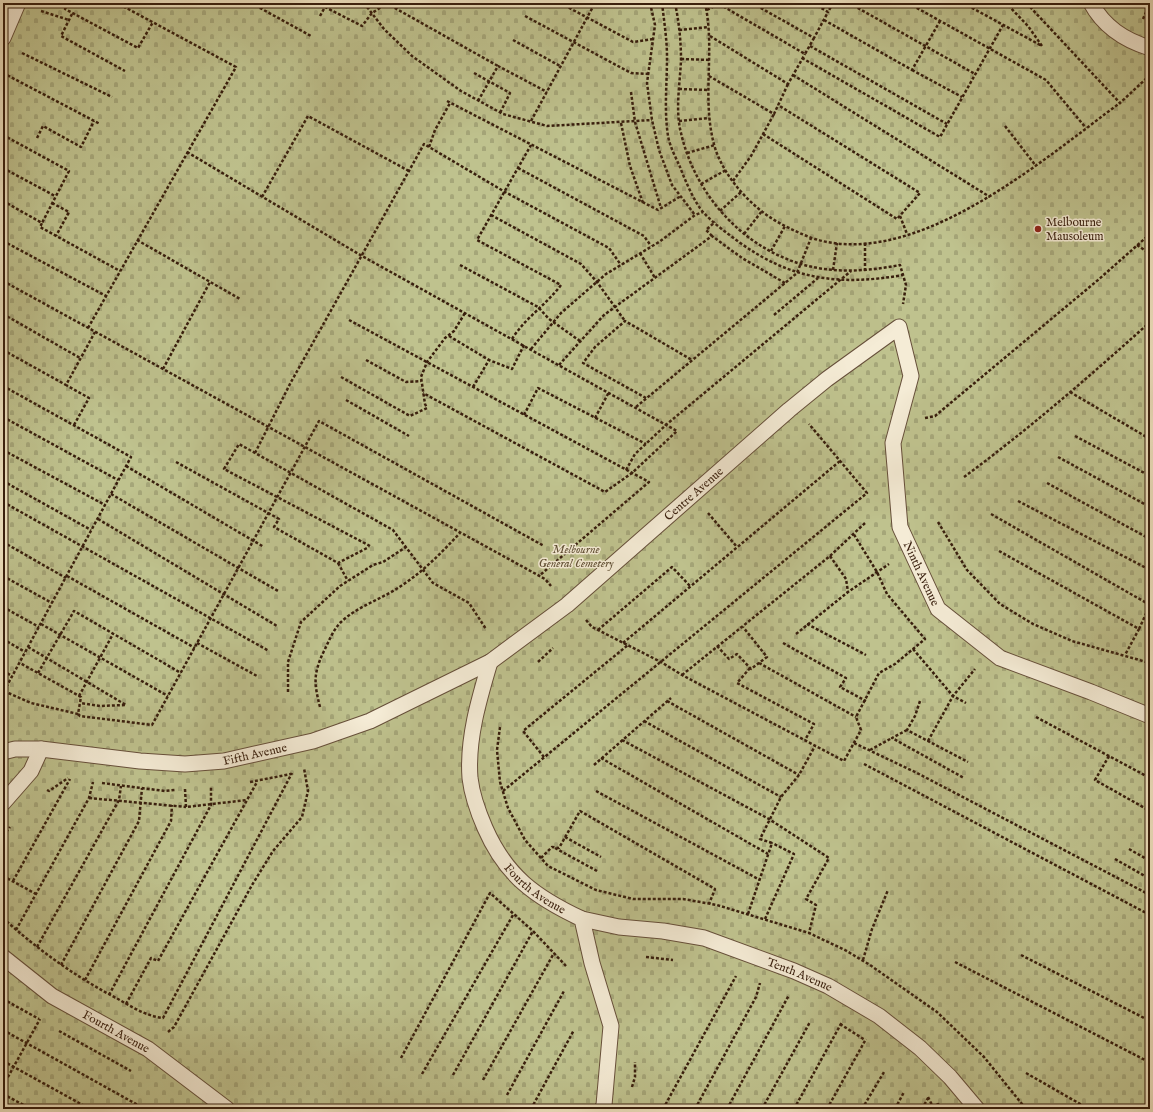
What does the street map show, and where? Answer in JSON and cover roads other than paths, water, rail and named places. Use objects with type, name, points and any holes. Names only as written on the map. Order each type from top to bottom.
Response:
[{"type":"lane","points":[[3,38],[18,3]]},
{"type":"lane","points":[[1091,3],[1098,16],[1111,30],[1150,48]]},
{"type":"lane","name":"Ninth Avenue","points":[[899,327],[911,376],[893,443],[900,527],[938,609],[1000,658],[1150,716]]},
{"type":"lane","name":"Centre Avenue","points":[[490,662],[567,605],[822,384],[899,327]]},
{"type":"lane","name":"Fifth Avenue","points":[[3,752],[42,749],[140,761],[185,764],[224,761],[300,744],[338,733],[370,721],[490,662]]},
{"type":"lane","name":"Fourth Avenue","points":[[490,662],[477,708],[472,742],[470,778],[477,810],[491,842],[511,872],[533,892],[555,906],[582,919],[592,963],[611,1026],[604,1105],[602,1109]]},
{"type":"lane","points":[[3,803],[31,771],[42,749]]},
{"type":"lane","name":"Tenth Avenue","points":[[582,919],[619,927],[663,931],[704,938],[794,971],[854,1000],[879,1016],[920,1048],[950,1077],[977,1109]]},
{"type":"lane","name":"Fourth Avenue","points":[[3,957],[52,996],[148,1049],[227,1109]]},
{"type":"place","name":"Melbourne Mausoleum","points":[[1038,229]]},
{"type":"park label","name":"Melbourne General Cemetery","points":[[576,556]]}]
